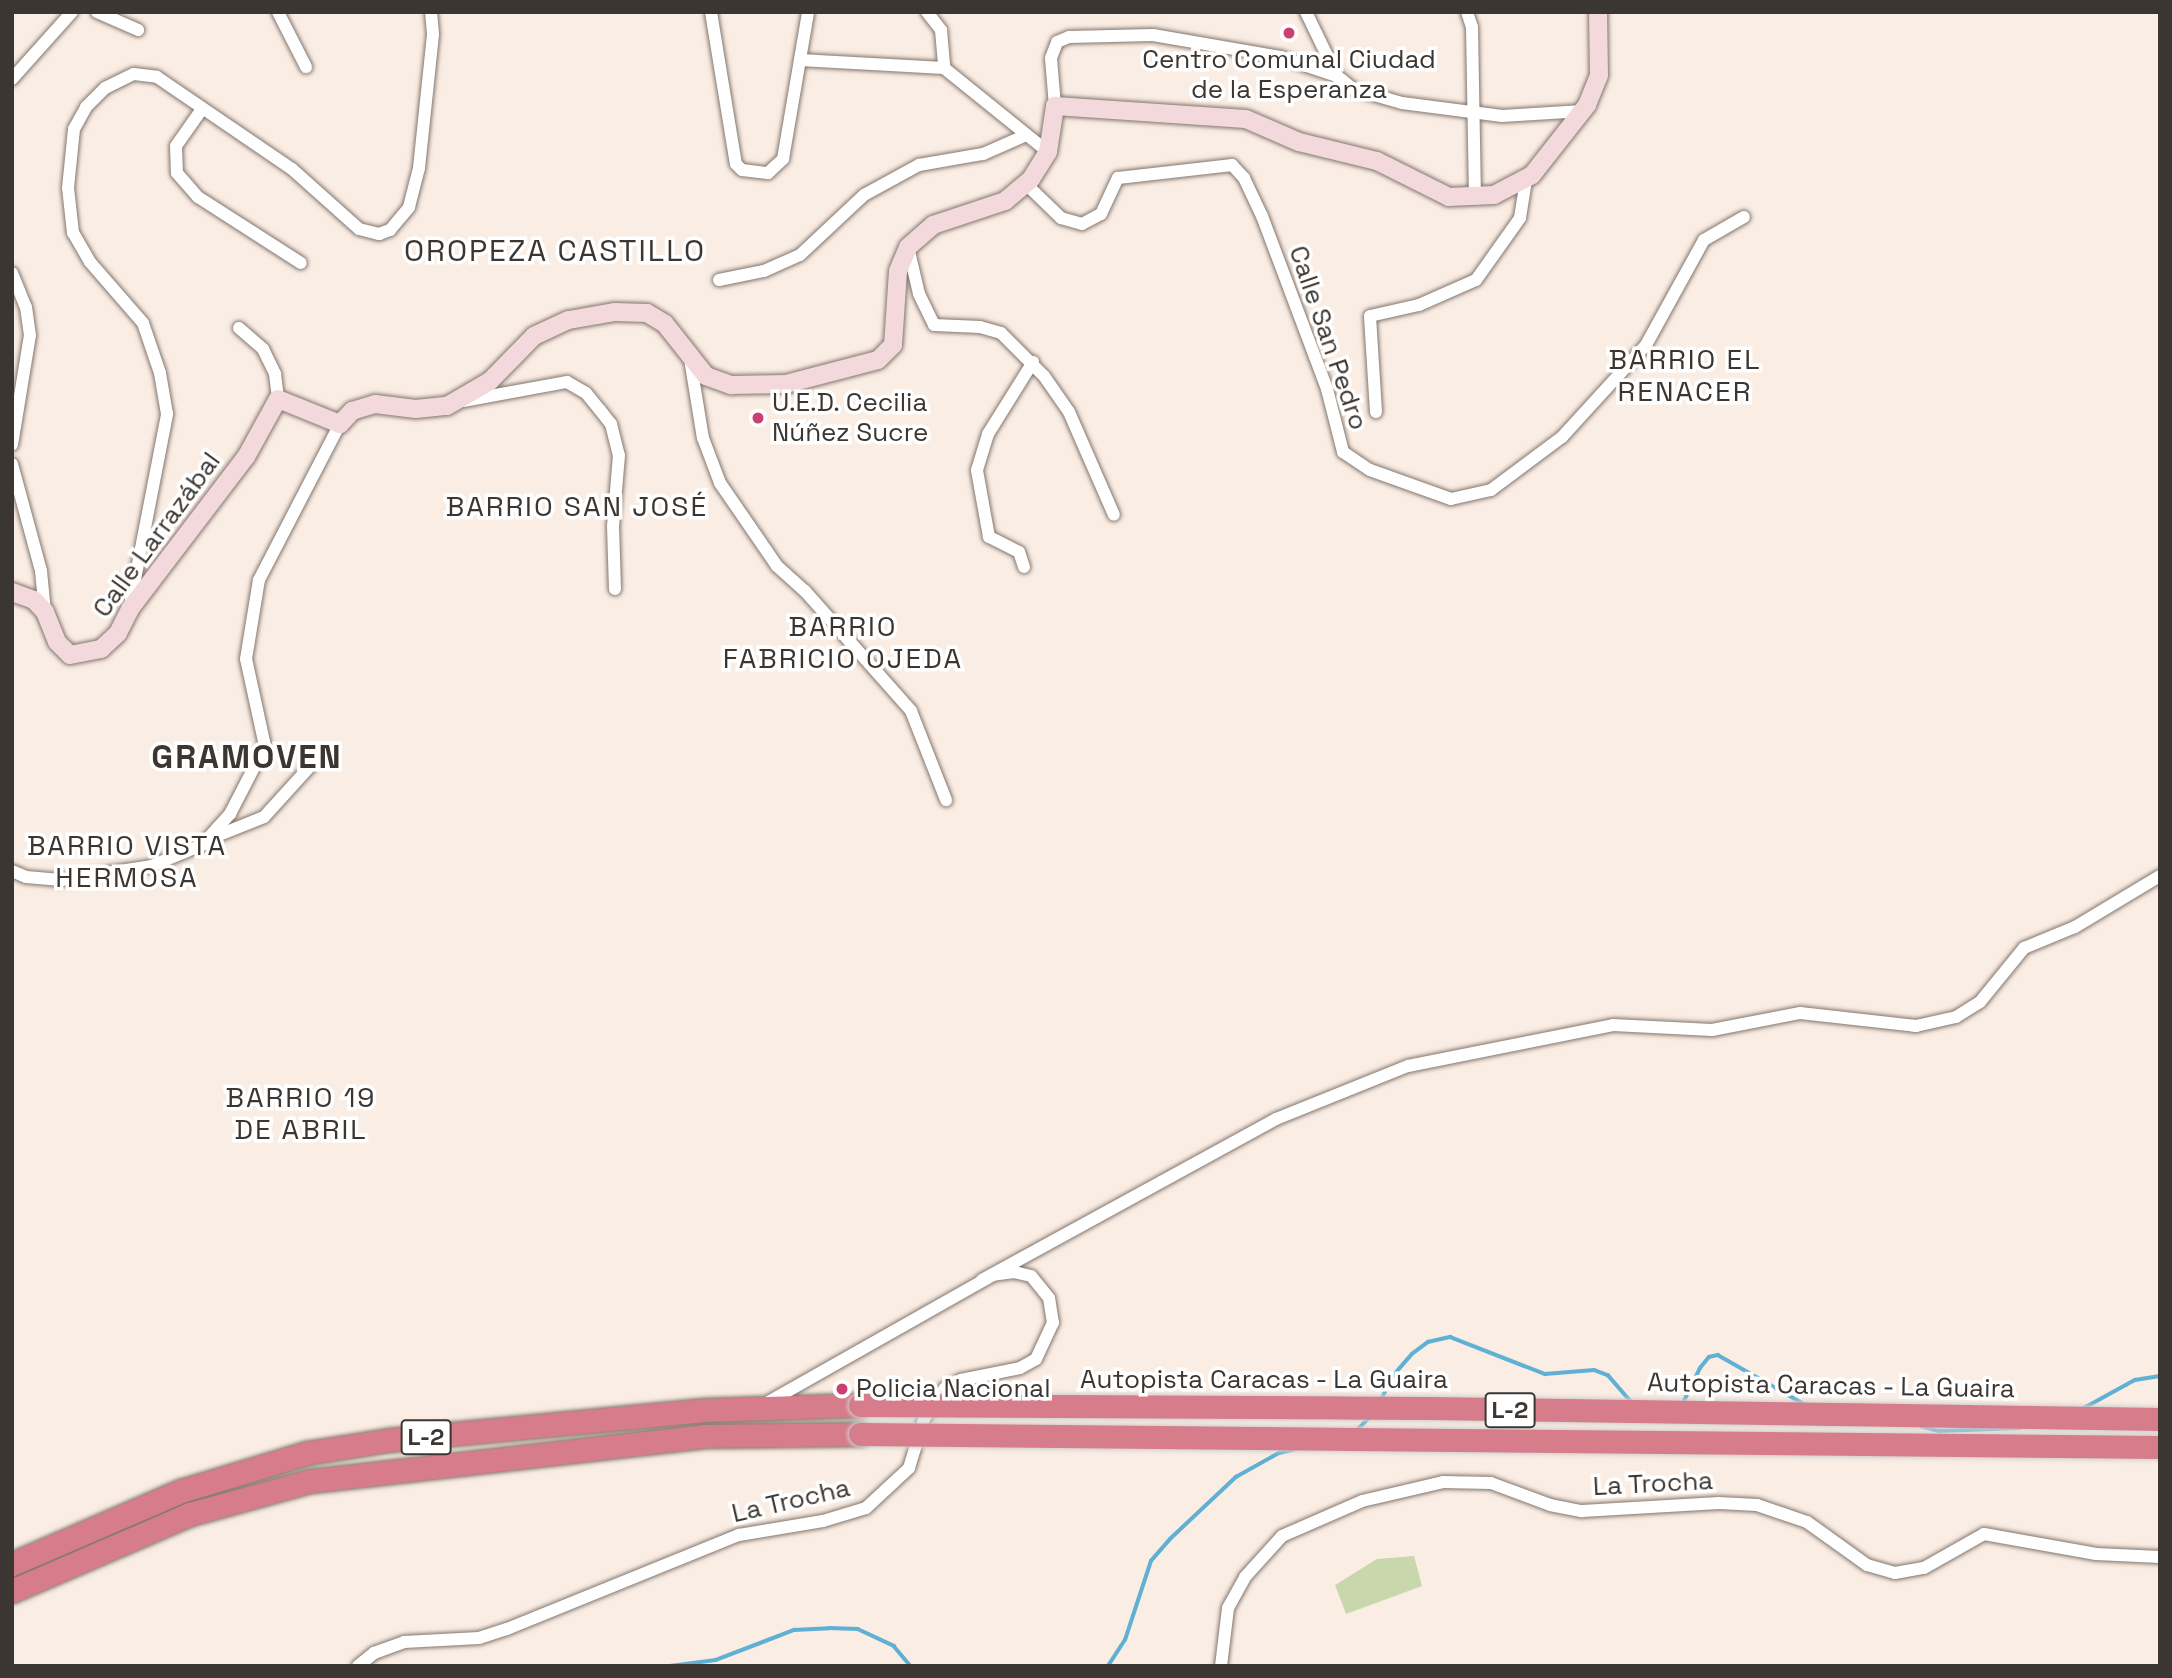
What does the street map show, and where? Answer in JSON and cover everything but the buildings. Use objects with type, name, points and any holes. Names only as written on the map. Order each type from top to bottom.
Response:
[{"type":"highway","name":"Autopista Caracas - La Guaira","points":[[12,1564],[181,1491],[307,1453],[402,1439],[761,1407],[860,1405],[1552,1409],[2160,1419]]},
{"type":"highway","name":"L-2","points":[[12,1591],[190,1514],[310,1480],[704,1436],[860,1434],[2160,1447]]},
{"type":"street","points":[[12,79],[72,12]]},
{"type":"street","points":[[97,12],[138,30]]},
{"type":"street","points":[[278,12],[306,67]]},
{"type":"street","points":[[130,609],[166,431],[165,404],[143,323],[90,262],[73,233],[69,146],[86,107],[104,88],[134,74],[157,77],[292,169],[359,229],[379,234],[390,230],[409,207],[419,168],[433,34],[431,12]]},
{"type":"street","points":[[711,12],[736,164],[742,170],[771,172],[783,159],[808,12]]},
{"type":"street","points":[[927,12],[941,30],[944,68]]},
{"type":"street","points":[[1306,12],[1337,76]]},
{"type":"street","points":[[1467,12],[1472,27],[1475,198]]},
{"type":"street","points":[[1055,106],[1246,119],[1299,142],[1377,161],[1449,197],[1475,198],[1494,195],[1525,179],[1555,149],[1583,111],[1599,75],[1598,12]]},
{"type":"street","points":[[459,402],[490,380],[546,327],[597,314],[634,311],[657,317],[706,376],[752,386],[822,378],[877,360],[893,345],[898,271],[908,247],[933,225],[1005,201],[1026,184],[1048,152],[1055,106],[1054,46],[1069,37],[1172,36],[1280,57],[1337,76],[1353,89],[1402,103],[1534,116],[1583,111]]},
{"type":"street","points":[[800,60],[944,68],[1024,136],[1048,152]]},
{"type":"street","points":[[202,108],[176,146],[177,173],[198,197],[301,263]]},
{"type":"street","points":[[719,280],[764,271],[800,255],[864,195],[919,165],[983,155],[1024,136]]},
{"type":"street","name":"Calle San Pedro","points":[[1026,184],[1060,218],[1082,225],[1101,214],[1118,178],[1232,165],[1244,178],[1262,216],[1327,389],[1346,458],[1451,499],[1491,490],[1562,437],[1646,345],[1704,240],[1745,216]]},
{"type":"street","points":[[1376,412],[1370,316],[1419,305],[1476,280],[1520,218],[1525,179]]},
{"type":"street","points":[[908,247],[919,294],[934,325],[992,329],[1033,362],[1069,412],[1114,515]]},
{"type":"street","points":[[12,273],[26,307],[30,335],[12,445]]},
{"type":"street","points":[[239,328],[263,349],[275,374],[278,399],[340,424]]},
{"type":"street","points":[[690,359],[703,438],[720,483],[777,566],[806,591],[911,711],[946,800]]},
{"type":"street","points":[[1024,567],[1019,552],[989,537],[977,470],[988,434],[1033,362]]},
{"type":"street","points":[[209,839],[230,814],[265,746],[246,659],[259,580],[340,424],[361,406],[375,404],[416,409],[567,382],[586,393],[611,424],[619,456],[615,589]]},
{"type":"street","name":"Calle Larrazábal","points":[[45,612],[57,642],[70,655],[78,656],[110,643],[130,609],[246,457],[278,399]]},
{"type":"street","points":[[12,464],[41,571],[45,612]]},
{"type":"street","points":[[12,592],[34,600],[45,612]]},
{"type":"street","points":[[12,871],[26,877],[73,879],[170,861],[209,839],[264,817],[313,763]]},
{"type":"street","points":[[982,1280],[1276,1119],[1408,1066],[1613,1025],[1712,1030],[1800,1013],[1916,1026],[1956,1017],[1980,1002],[2024,948],[2075,927],[2160,876]]},
{"type":"street","name":"La Trocha","points":[[358,1666],[374,1653],[404,1642],[498,1633],[724,1540],[838,1518],[877,1501],[909,1468],[924,1419],[945,1388],[961,1380],[1029,1365],[1046,1346],[1053,1323],[1052,1304],[1038,1282],[1014,1272],[982,1280],[761,1407]]},
{"type":"street","name":"La Trocha","points":[[1221,1666],[1228,1608],[1245,1577],[1282,1536],[1362,1500],[1443,1482],[1492,1483],[1550,1505],[1582,1511],[1719,1503],[1766,1507],[1807,1522],[1867,1565],[1895,1573],[1924,1569],[1984,1534],[2096,1554],[2160,1557]]},
{"type":"green space","points":[[1414,1556],[1422,1586],[1346,1614],[1335,1585],[1377,1559]]},
{"type":"waterway","points":[[1381,1400],[1392,1377],[1412,1354],[1428,1342],[1450,1337],[1545,1374],[1594,1370],[1608,1375],[1631,1401]]},
{"type":"waterway","points":[[1683,1403],[1700,1368],[1709,1357],[1718,1355],[1804,1404]]},
{"type":"waterway","points":[[2084,1408],[2135,1380],[2160,1376]]},
{"type":"waterway","points":[[1357,1430],[1369,1418]]},
{"type":"waterway","points":[[1921,1426],[1939,1431],[2020,1428]]},
{"type":"waterway","points":[[1108,1666],[1125,1640],[1151,1561],[1170,1539],[1236,1477],[1279,1453],[1297,1449]]},
{"type":"waterway","points":[[670,1666],[716,1660],[794,1630],[829,1628],[858,1629],[894,1646],[911,1666]]},
{"type":"place","name":"Centro Comunal Ciudad de la Esperanza","points":[[1289,33]]},
{"type":"place","name":"U.E.D. Cecilia Núñez Sucre","points":[[758,418]]},
{"type":"place","name":"Policia Nacional","points":[[842,1389]]},
{"type":"district","name":"OROPEZA CASTILLO","points":[[555,251]]},
{"type":"district","name":"BARRIO EL RENACER","points":[[1685,375]]},
{"type":"district","name":"BARRIO SAN JOSÉ","points":[[577,506]]},
{"type":"district","name":"BARRIO FABRICIO OJEDA","points":[[843,642]]},
{"type":"district","name":"GRAMOVEN","points":[[247,758]]},
{"type":"district","name":"BARRIO VISTA HERMOSA","points":[[127,861]]},
{"type":"district","name":"BARRIO 19 DE ABRIL","points":[[301,1113]]}]
